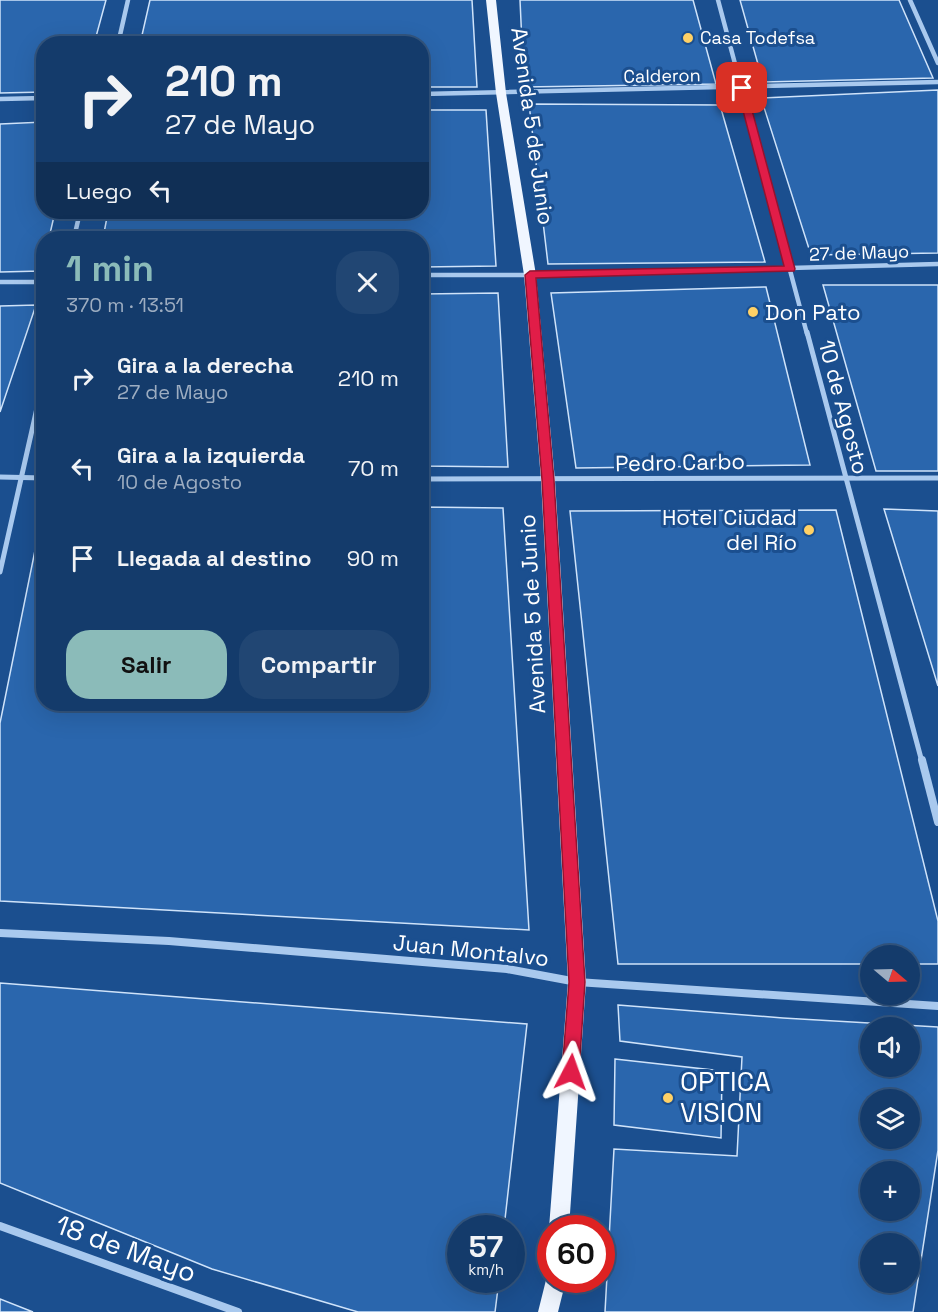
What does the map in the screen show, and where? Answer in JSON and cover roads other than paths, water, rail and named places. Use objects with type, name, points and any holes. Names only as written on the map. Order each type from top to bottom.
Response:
[{"type":"main road","name":"Avenida 5 de Junio","points":[[491,0],[501,93],[530,275],[548,480],[577,982],[560,1215]]},
{"type":"main road","points":[[548,1312],[553,1293]]},
{"type":"street","points":[[120,36],[128,0]]},
{"type":"street","name":"10 de Agosto","points":[[718,0],[938,822]]},
{"type":"street","points":[[910,0],[938,63]]},
{"type":"street","name":"Calderon","points":[[429,94],[938,82]]},
{"type":"street","points":[[0,99],[36,98]]},
{"type":"street","name":"27 de Mayo","points":[[429,275],[530,275],[938,264]]},
{"type":"street","points":[[0,282],[36,282]]},
{"type":"street","points":[[0,572],[36,413]]},
{"type":"street","points":[[0,477],[36,477]]},
{"type":"street","name":"Pedro Carbo","points":[[429,479],[938,478]]},
{"type":"street","name":"Juan Montalvo","points":[[0,933],[169,941],[507,969],[577,982],[938,1006]]},
{"type":"street","name":"18 de Mayo","points":[[0,1226],[238,1312]]},
{"type":"place","name":"Casa Todefsa","points":[[688,38]]},
{"type":"place","name":"Don Pato","points":[[753,312]]},
{"type":"place","name":"Hotel Ciudad del Río","points":[[809,530]]},
{"type":"place","name":"OPTICA VISION","points":[[668,1098]]}]
